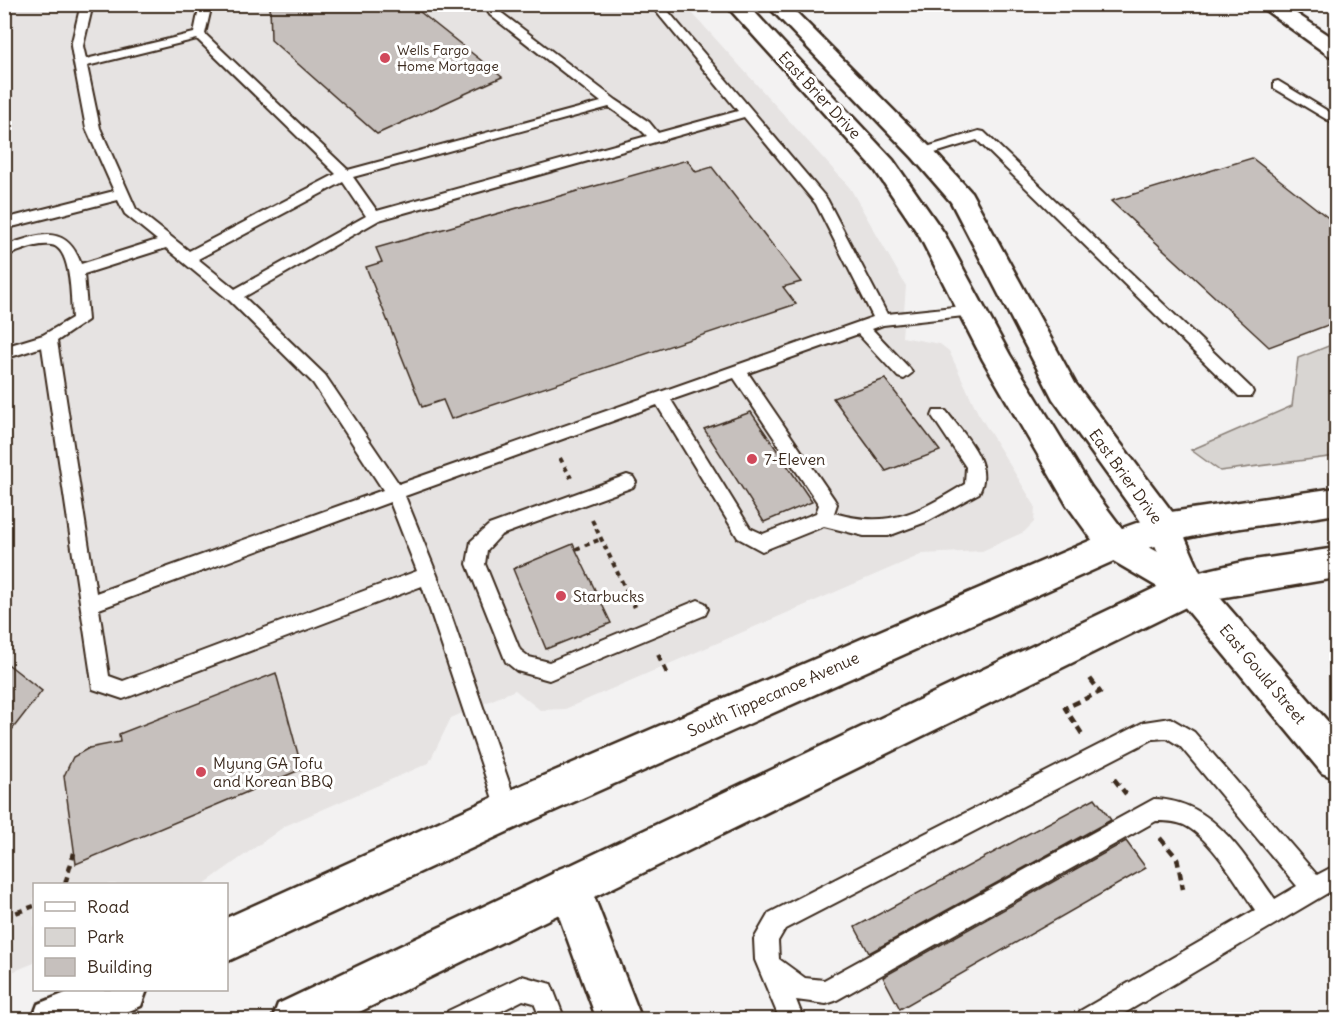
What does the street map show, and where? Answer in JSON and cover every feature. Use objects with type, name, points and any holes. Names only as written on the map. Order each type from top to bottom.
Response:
[{"type":"street","name":"East Brier Drive","points":[[735,4],[884,165],[931,233],[998,360],[1079,496],[1115,545],[1190,588]]},
{"type":"street","name":"East Brier Drive","points":[[776,4],[922,153],[962,198],[1064,391],[1164,528],[1190,588]]},
{"type":"street","points":[[1267,4],[1336,50]]},
{"type":"street","name":"South Tippecanoe Avenue","points":[[228,940],[508,811],[1115,545],[1164,528],[1210,518],[1336,501]]},
{"type":"street","points":[[313,1015],[569,885],[1190,588],[1336,563]]},
{"type":"street","name":"East Gould Street","points":[[1190,588],[1336,760]]},
{"type":"street","points":[[569,885],[618,1019]]},
{"type":"street","points":[[54,1020],[123,991]]},
{"type":"lane","points":[[87,4],[77,46],[93,129],[130,211],[234,296],[319,379],[395,493],[428,575],[508,811]]},
{"type":"lane","points":[[199,35],[206,4]]},
{"type":"lane","points":[[489,4],[494,13],[611,103],[644,125],[655,138]]},
{"type":"lane","points":[[655,4],[822,202],[882,320]]},
{"type":"lane","points":[[80,63],[199,35]]},
{"type":"lane","points":[[199,35],[345,175],[374,217]]},
{"type":"lane","points":[[1278,85],[1336,121]]},
{"type":"lane","points":[[188,258],[345,175],[611,103]]},
{"type":"lane","points":[[234,296],[374,217],[745,113]]},
{"type":"lane","points":[[922,153],[979,135],[1245,392]]},
{"type":"lane","points":[[4,224],[122,194]]},
{"type":"lane","points":[[4,251],[42,241],[60,242],[67,247],[76,271],[80,320],[49,339],[4,353]]},
{"type":"lane","points":[[76,271],[168,242]]},
{"type":"lane","points":[[88,605],[549,436],[882,320],[973,310]]},
{"type":"lane","points":[[861,328],[904,373]]},
{"type":"lane","points":[[49,339],[100,682],[123,690],[428,575]]},
{"type":"lane","points":[[738,371],[828,504],[823,519]]},
{"type":"lane","points":[[661,398],[744,533],[762,543],[823,519],[847,525],[886,528],[958,498],[973,488],[975,467],[967,451],[940,416]]},
{"type":"lane","points":[[627,482],[495,530],[478,547],[476,564],[513,656],[524,665],[549,671],[698,609]]},
{"type":"lane","points":[[792,1020],[769,966],[766,939],[777,921],[1151,729],[1170,728],[1187,739],[1313,888]]},
{"type":"lane","points":[[769,966],[801,990],[826,992],[1154,810],[1172,810],[1193,818],[1212,836],[1272,914]]},
{"type":"lane","points":[[1089,1020],[1336,876]]},
{"type":"lane","points":[[457,1020],[522,988],[542,993],[553,1020]]},
{"type":"path","points":[[549,436],[668,675]]},
{"type":"path","points":[[576,549],[601,539]]},
{"type":"path","points":[[66,883],[75,853]]},
{"type":"path","points":[[4,917],[33,906]]},
{"type":"shaded area","points":[[5,5],[685,5],[850,188],[906,286],[902,337],[940,344],[949,351],[978,413],[1035,506],[1034,522],[1024,532],[982,551],[923,554],[565,709],[540,710],[515,690],[451,718],[429,763],[285,826],[205,883],[33,883],[33,963],[5,975]]},
{"type":"green space","points":[[1336,343],[1336,456],[1220,471],[1191,450],[1292,406],[1298,358]]},
{"type":"building","name":"Wells Fargo Home Mortgage","points":[[270,4],[410,4],[502,77],[377,134],[271,40]]},
{"type":"building","points":[[1252,158],[1336,224],[1336,322],[1269,347],[1111,201]]},
{"type":"building","points":[[687,160],[696,172],[712,167],[801,282],[783,287],[796,304],[451,419],[443,400],[422,407],[366,267],[382,262],[376,248]]},
{"type":"building","points":[[885,379],[940,451],[886,471],[833,398]]},
{"type":"building","points":[[751,412],[812,502],[764,522],[704,429]]},
{"type":"building","name":"Starbucks","points":[[573,544],[611,623],[546,649],[513,569]]},
{"type":"building","points":[[4,661],[42,691],[4,740]]},
{"type":"building","points":[[276,673],[302,769],[76,864],[64,776],[73,757],[89,748],[120,742],[119,734]]},
{"type":"building","points":[[1095,798],[1111,820],[869,953],[855,927]]},
{"type":"building","points":[[1126,841],[1146,868],[900,1009],[883,977]]},
{"type":"place","name":"Wells Fargo Home Mortgage","points":[[385,58]]},
{"type":"place","name":"7-Eleven","points":[[752,459]]},
{"type":"place","name":"Starbucks","points":[[561,596]]},
{"type":"place","name":"Myung GA Tofu and Korean BBQ","points":[[201,772]]}]
